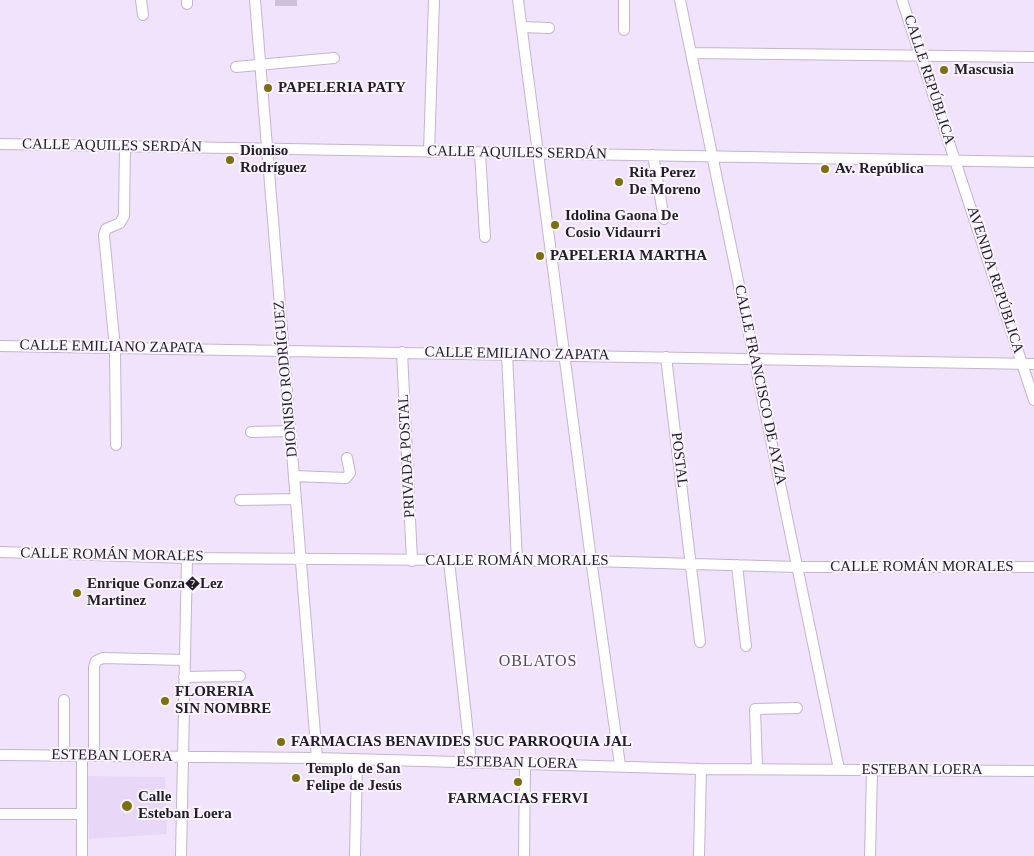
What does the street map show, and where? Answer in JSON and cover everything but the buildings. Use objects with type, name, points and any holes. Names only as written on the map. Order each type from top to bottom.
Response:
[{"type":"street","points":[[141,0],[142,15]]},
{"type":"street","name":"DIONISIO RODRÍGUEZ","points":[[255,0],[317,758]]},
{"type":"street","points":[[429,152],[434,0]]},
{"type":"street","points":[[518,0],[591,561],[620,765]]},
{"type":"street","points":[[624,0],[624,30]]},
{"type":"street","name":"CALLE FRANCISCO DE AYZA","points":[[680,0],[840,770]]},
{"type":"street","name":"CALLE REPÚBLICA","points":[[902,0],[956,161]]},
{"type":"street","points":[[522,27],[548,28]]},
{"type":"street","points":[[691,53],[1034,57]]},
{"type":"street","points":[[236,67],[334,58]]},
{"type":"street","name":"CALLE AQUILES SERDÁN","points":[[0,144],[1034,162]]},
{"type":"street","points":[[116,445],[115,348],[104,235],[106,229],[120,222],[124,216],[125,146]]},
{"type":"street","points":[[480,152],[486,237]]},
{"type":"street","points":[[653,155],[664,219]]},
{"type":"street","name":"AVENIDA REPÚBLICA","points":[[956,161],[1034,400]]},
{"type":"street","name":"CALLE EMILIANO ZAPATA","points":[[0,346],[1034,364]]},
{"type":"street","name":"PRIVADA POSTAL","points":[[402,352],[412,561]]},
{"type":"street","points":[[507,354],[517,561]]},
{"type":"street","name":"POSTAL","points":[[666,357],[700,642]]},
{"type":"street","points":[[251,432],[290,431]]},
{"type":"street","points":[[294,476],[346,478],[350,473],[347,458]]},
{"type":"street","points":[[240,500],[296,499]]},
{"type":"street","name":"CALLE ROMÁN MORALES","points":[[0,552],[187,558],[591,561],[798,566],[1034,567]]},
{"type":"street","points":[[181,856],[187,558]]},
{"type":"street","points":[[449,561],[471,762]]},
{"type":"street","points":[[736,565],[746,646]]},
{"type":"street","points":[[94,756],[94,667],[96,661],[103,658],[185,660]]},
{"type":"street","points":[[184,677],[240,676]]},
{"type":"street","points":[[64,700],[64,755]]},
{"type":"street","points":[[757,768],[755,709],[796,708]]},
{"type":"street","name":"ESTEBAN LOERA","points":[[0,755],[317,758],[872,771],[1034,771]]},
{"type":"street","points":[[82,755],[82,856]]},
{"type":"street","points":[[355,856],[356,759]]},
{"type":"street","points":[[524,856],[525,763]]},
{"type":"street","points":[[699,856],[701,768]]},
{"type":"street","points":[[870,856],[872,771]]},
{"type":"street","points":[[0,814],[82,814]]},
{"type":"shaded area","name":"Calle Esteban Loera","points":[[86,776],[165,777],[167,834],[89,839]]},
{"type":"place","name":"Mascusia","points":[[944,70]]},
{"type":"place","name":"PAPELERIA PATY","points":[[268,88]]},
{"type":"place","name":"Dioniso Rodríguez","points":[[230,160]]},
{"type":"place","name":"Av. República","points":[[825,169]]},
{"type":"place","name":"Rita Perez De Moreno","points":[[619,182]]},
{"type":"place","name":"Idolina Gaona De Cosio Vidaurri","points":[[555,225]]},
{"type":"place","name":"PAPELERIA MARTHA","points":[[540,256]]},
{"type":"place","name":"Enrique Gonza�Lez Martinez","points":[[77,593]]},
{"type":"place","name":"FLORERIA SIN NOMBRE","points":[[165,701]]},
{"type":"place","name":"FARMACIAS BENAVIDES SUC PARROQUIA JAL","points":[[281,742]]},
{"type":"place","name":"Templo de San Felipe de Jesús","points":[[296,778]]},
{"type":"place","name":"FARMACIAS FERVI","points":[[518,782]]},
{"type":"place","name":"Calle Esteban Loera","points":[[127,806]]},
{"type":"district","name":"OBLATOS","points":[[538,662]]}]
